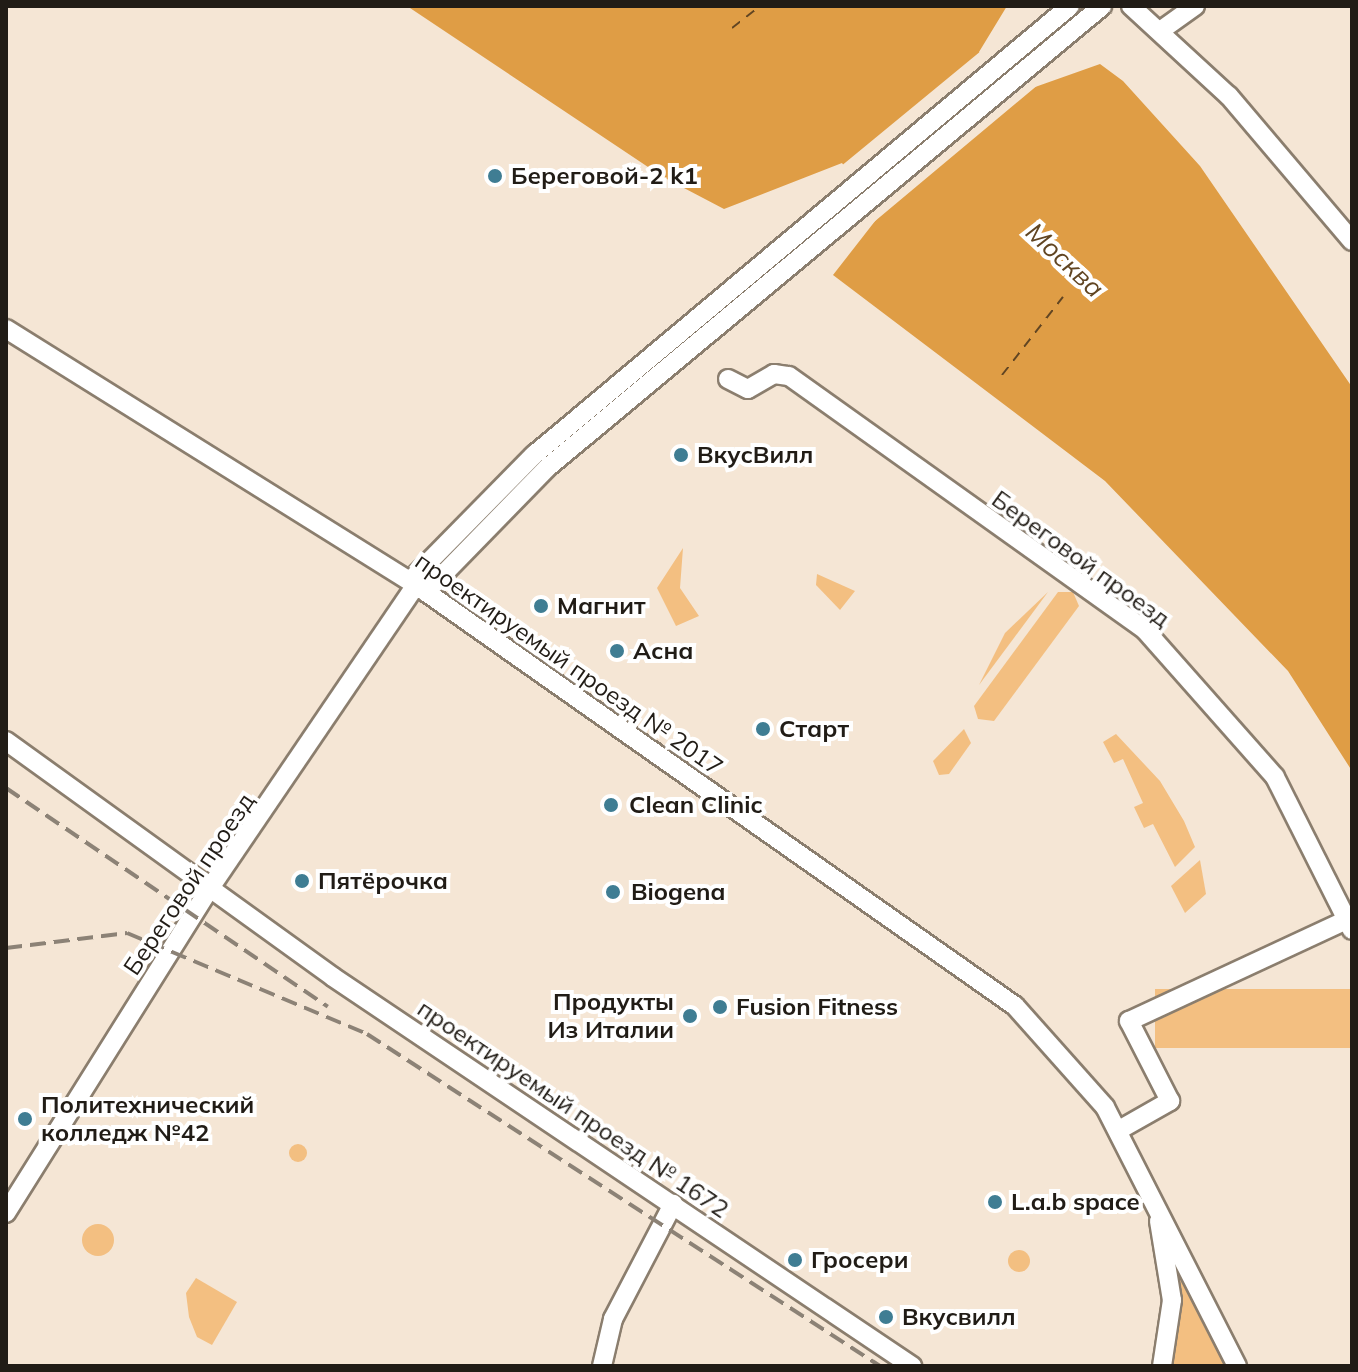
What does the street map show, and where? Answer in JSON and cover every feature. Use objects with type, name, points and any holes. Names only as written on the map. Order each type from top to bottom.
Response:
[{"type":"street","points":[[417,586],[534,455],[687,323],[1070,6]]},
{"type":"street","points":[[417,586],[548,467],[1102,6]]},
{"type":"street","points":[[1131,6],[1229,96],[1351,236]]},
{"type":"street","points":[[1160,31],[1195,6]]},
{"type":"street","name":"проектируемый проезд № 2017","points":[[6,329],[417,586],[1015,1006],[1083,1075],[1119,1130],[1237,1366]]},
{"type":"street","name":"Береговой проезд","points":[[728,379],[748,389],[774,374],[789,376],[1145,630],[1275,777],[1350,925]]},
{"type":"street","name":"Береговой проезд","points":[[6,1213],[212,885],[417,586]]},
{"type":"street","name":"проектируемый проезд № 1672","points":[[6,741],[212,885],[269,933],[912,1366]]},
{"type":"street","points":[[1119,1130],[1170,1101],[1129,1021],[1350,925]]},
{"type":"street","name":"проектируемый проезд № 2017","points":[[1153,1195],[1172,1300],[1162,1366]]},
{"type":"street","points":[[602,1366],[613,1319],[673,1204]]},
{"type":"shaded area","points":[[683,548],[680,588],[699,616],[676,626],[657,588]]},
{"type":"shaded area","points":[[817,574],[855,591],[840,610],[816,585]]},
{"type":"shaded area","points":[[1048,592],[979,685],[1005,633]]},
{"type":"shaded area","points":[[1058,592],[1073,592],[1079,606],[994,721],[978,719],[974,706]]},
{"type":"shaded area","points":[[964,729],[971,743],[949,774],[939,775],[933,761]]},
{"type":"shaded area","points":[[1116,734],[1160,781],[1184,821],[1195,847],[1175,867],[1153,824],[1144,828],[1134,807],[1143,803],[1123,759],[1114,763],[1103,742]]},
{"type":"shaded area","points":[[1200,860],[1206,894],[1185,913],[1171,886]]},
{"type":"shaded area","points":[[1155,989],[1352,989],[1352,1048],[1155,1048]]},
{"type":"shaded area","points":[[298,1144],[307,1153],[298,1162],[289,1153]]},
{"type":"shaded area","points":[[98,1224],[109,1229],[114,1240],[109,1251],[98,1256],[87,1251],[82,1240],[87,1229]]},
{"type":"shaded area","points":[[1019,1250],[1027,1253],[1030,1261],[1027,1269],[1019,1272],[1011,1269],[1008,1261],[1011,1253]]},
{"type":"shaded area","points":[[1177,1257],[1228,1366],[1172,1366],[1181,1305]]},
{"type":"shaded area","points":[[196,1278],[237,1302],[212,1345],[197,1337],[189,1317],[186,1293]]},
{"type":"water","name":"Москва","points":[[407,6],[1007,6],[979,52],[1021,92],[1100,64],[1123,81],[1200,166],[1352,387],[1352,771],[1288,671],[1105,481],[833,275],[879,216],[842,163],[724,209],[663,177]]},
{"type":"pier","points":[[987,46],[984,51],[1023,87],[1045,79],[862,232],[874,216],[840,167]]},
{"type":"ferry route","points":[[732,28],[760,6]]},
{"type":"ferry route","points":[[1002,375],[1063,297]]},
{"type":"railway","points":[[6,788],[328,1007]]},
{"type":"railway","points":[[6,948],[127,933],[367,1034],[880,1366]]},
{"type":"place","name":"Береговой-2 k1","points":[[495,176]]},
{"type":"place","name":"ВкусВилл","points":[[681,455]]},
{"type":"place","name":"Магнит","points":[[541,606]]},
{"type":"place","name":"Асна","points":[[617,651]]},
{"type":"place","name":"Старт","points":[[763,729]]},
{"type":"place","name":"Clean Clinic","points":[[611,805]]},
{"type":"place","name":"Пятёрочка","points":[[302,881]]},
{"type":"place","name":"Biogena","points":[[613,892]]},
{"type":"place","name":"Fusion Fitness","points":[[720,1007]]},
{"type":"place","name":"Продукты Из Италии","points":[[690,1016]]},
{"type":"place","name":"Политехнический колледж №42","points":[[25,1119]]},
{"type":"place","name":"L.a.b space","points":[[995,1202]]},
{"type":"place","name":"Гросери","points":[[795,1260]]},
{"type":"place","name":"Вкусвилл","points":[[886,1317]]}]
